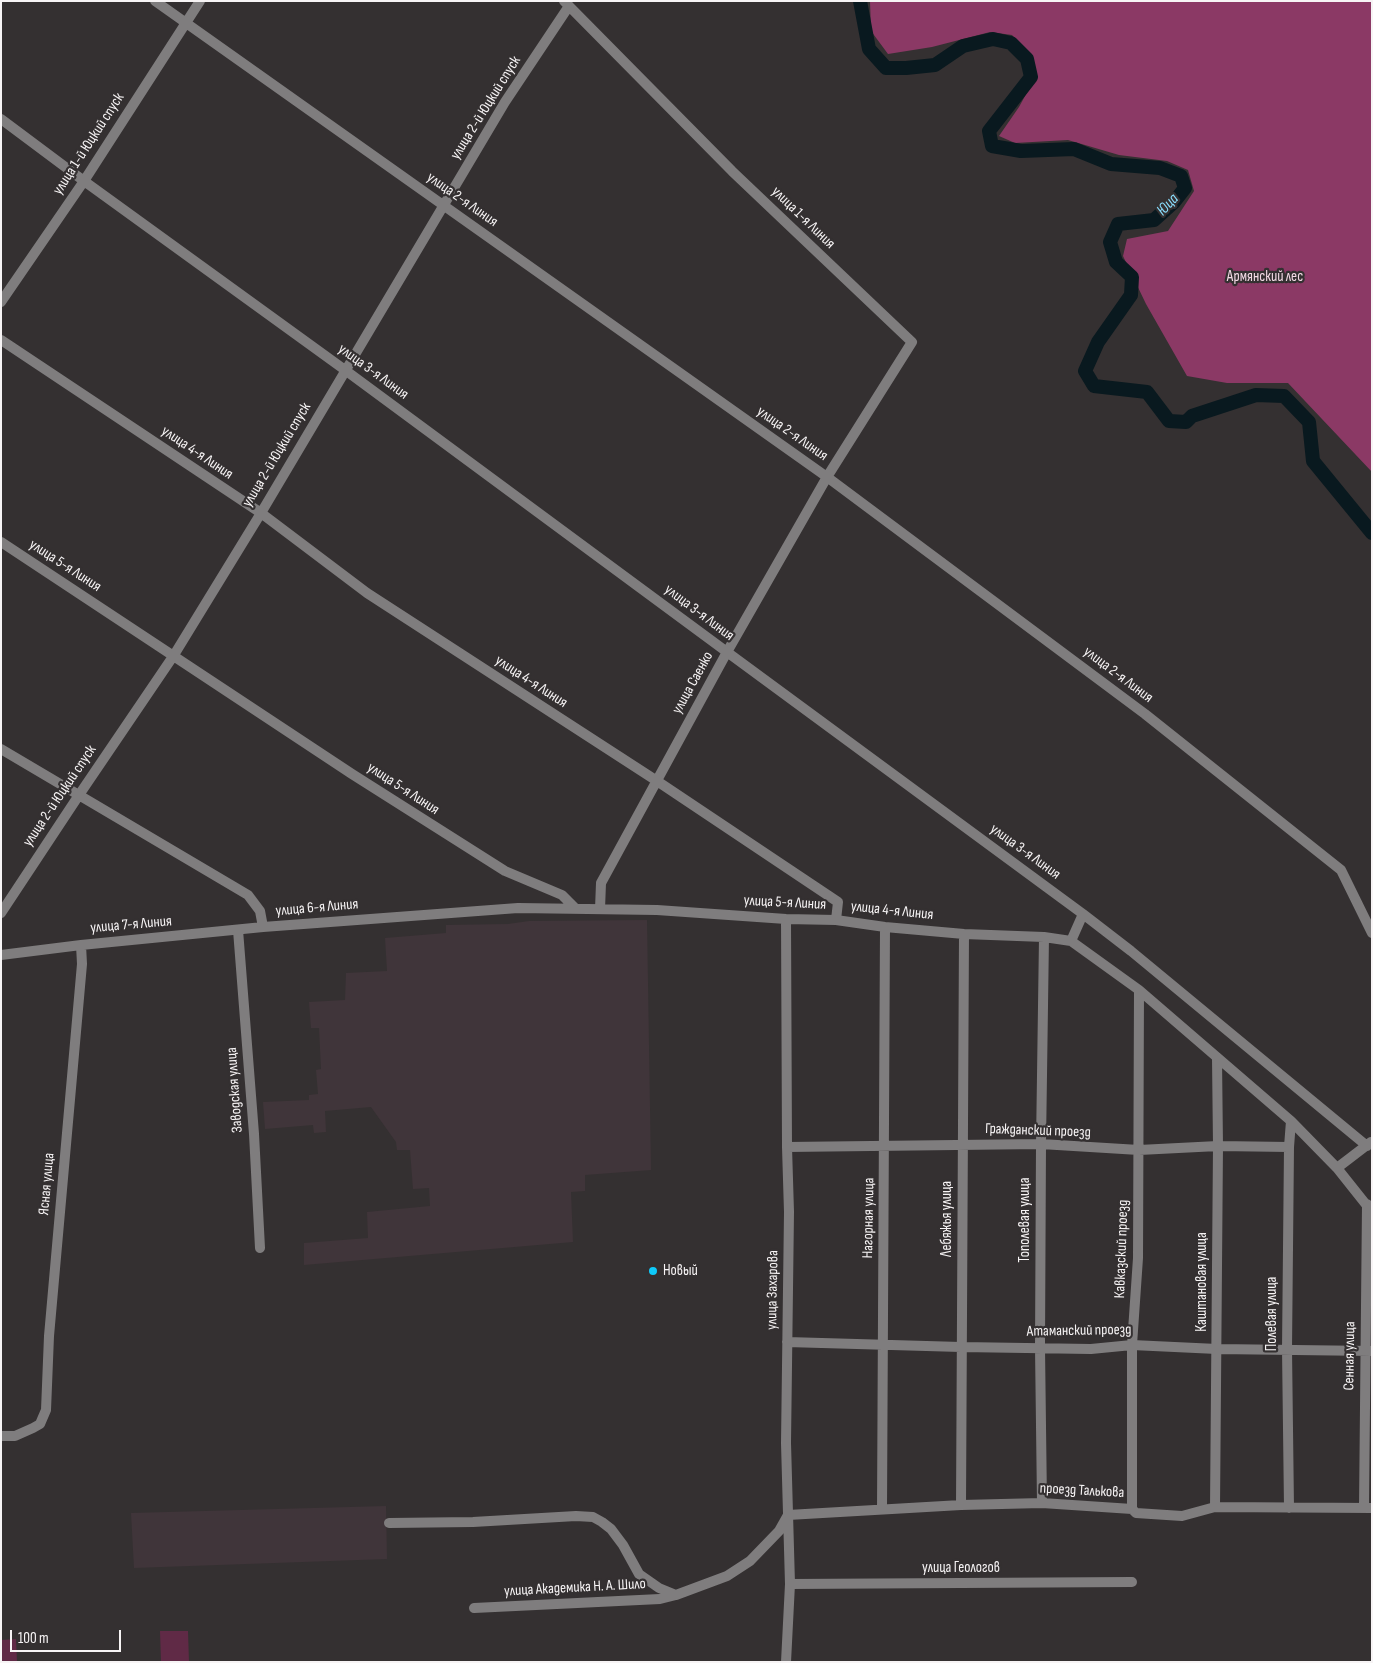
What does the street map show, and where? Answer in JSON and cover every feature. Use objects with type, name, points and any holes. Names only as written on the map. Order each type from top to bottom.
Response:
[{"type":"street","name":"улица 2-я Линия","points":[[155,1],[826,477],[1145,714],[1341,870],[1372,932]]},
{"type":"street","name":"улица 1-й Юцкий спуск","points":[[1,302],[84,181],[200,1]]},
{"type":"street","name":"улица 2-й Юцкий спуск","points":[[1,913],[78,795],[174,655],[261,513],[505,102],[567,4]]},
{"type":"street","name":"улица 1-я Линия","points":[[567,4],[732,172],[912,342],[826,477]]},
{"type":"street","name":"улица 3-я Линия","points":[[1,119],[1083,914],[1370,1144]]},
{"type":"street","name":"улица 4-я Линия","points":[[1,340],[261,513],[367,593],[657,781],[838,902],[836,920],[885,927],[964,934],[1071,940]]},
{"type":"street","name":"улица Саенко","points":[[600,909],[602,883],[726,652],[826,477]]},
{"type":"street","name":"улица 5-я Линия","points":[[1,542],[352,774],[505,871],[562,895],[576,909],[657,910],[786,919],[836,920]]},
{"type":"street","name":"улица 6-я Линия","points":[[1,749],[248,895],[260,911],[263,927],[518,908],[576,909]]},
{"type":"street","points":[[1083,914],[1071,940],[1139,990],[1291,1121],[1337,1168],[1369,1208]]},
{"type":"street","name":"улица Захарова","points":[[786,919],[789,1212],[786,1443],[790,1584],[786,1662]]},
{"type":"street","name":"улица 7-я Линия","points":[[1,955],[263,927]]},
{"type":"street","name":"Нагорная улица","points":[[882,1509],[885,927]]},
{"type":"street","name":"Заводская улица","points":[[238,930],[254,1134],[260,1248]]},
{"type":"street","name":"Лебяжья улица","points":[[961,1505],[964,934]]},
{"type":"street","name":"Тополевая улица","points":[[1042,1503],[1040,1348],[1044,937]]},
{"type":"street","name":"Ясная улица","points":[[1,1436],[15,1436],[40,1424],[46,1410],[50,1327],[82,964],[81,945]]},
{"type":"street","name":"Кавказский проезд","points":[[1132,1509],[1132,1345],[1138,1258],[1139,990]]},
{"type":"street","name":"Каштановая улица","points":[[1214,1507],[1217,1349],[1217,1058]]},
{"type":"street","name":"Полевая улица","points":[[1289,1508],[1286,1349],[1291,1121]]},
{"type":"street","name":"Гражданский проезд","points":[[787,1147],[962,1144],[1041,1144],[1139,1150],[1218,1146],[1289,1147]]},
{"type":"street","points":[[1337,1168],[1370,1144]]},
{"type":"street","name":"Сенная улица","points":[[1368,1508],[1369,1208]]},
{"type":"street","name":"Атаманский проезд","points":[[787,1342],[1091,1349],[1132,1345],[1217,1349],[1368,1351]]},
{"type":"street","name":"проезд Талькова","points":[[788,1515],[961,1505],[1042,1503],[1132,1509],[1136,1513],[1182,1516],[1214,1507],[1368,1508]]},
{"type":"street","name":"улица Академика Н. А. Шило","points":[[474,1608],[660,1599],[727,1576],[750,1562],[779,1531],[788,1515]]},
{"type":"street","points":[[389,1523],[592,1517],[611,1529],[623,1545],[639,1574],[658,1588],[676,1594]]},
{"type":"street","name":"улица Геологов","points":[[790,1584],[1132,1582]]},
{"type":"shaded area","points":[[647,920],[651,1170],[585,1175],[585,1191],[571,1192],[573,1242],[304,1265],[304,1243],[368,1238],[367,1212],[430,1206],[429,1188],[413,1189],[410,1150],[397,1150],[396,1142],[371,1107],[325,1111],[326,1132],[314,1133],[313,1125],[265,1129],[263,1102],[309,1100],[309,1095],[318,1094],[316,1070],[321,1069],[319,1028],[311,1028],[309,1002],[345,1000],[346,973],[387,971],[385,938],[446,933],[446,925],[508,924],[529,921]]},
{"type":"shaded area","points":[[386,1506],[387,1559],[134,1568],[131,1513]]},
{"type":"shaded area","points":[[160,1631],[188,1631],[189,1662],[161,1662]]},
{"type":"shaded area","points":[[16,1639],[17,1662],[2,1662],[1,1640]]},
{"type":"green space","name":"Армянский лес","points":[[870,1],[1372,1],[1372,472],[1288,383],[1227,383],[1187,376],[1146,304],[1123,256],[1127,239],[1168,231],[1194,191],[1188,170],[1167,161],[1119,155],[1068,140],[1015,143],[999,136],[1019,107],[1036,76],[1030,55],[1012,35],[990,32],[932,47],[888,54],[871,31]]},
{"type":"waterway","name":"Юца","points":[[860,1],[869,49],[886,68],[935,65],[963,46],[993,39],[1011,43],[1027,59],[1031,77],[989,131],[992,146],[1021,151],[1074,149],[1111,164],[1160,168],[1181,176],[1185,188],[1174,202],[1154,220],[1118,224],[1110,242],[1116,262],[1132,277],[1131,295],[1098,342],[1085,371],[1094,386],[1147,392],[1169,421],[1186,422],[1192,416],[1256,395],[1284,396],[1309,422],[1313,461],[1372,533]]},
{"type":"place","name":"Новый","points":[[653,1271]]}]
